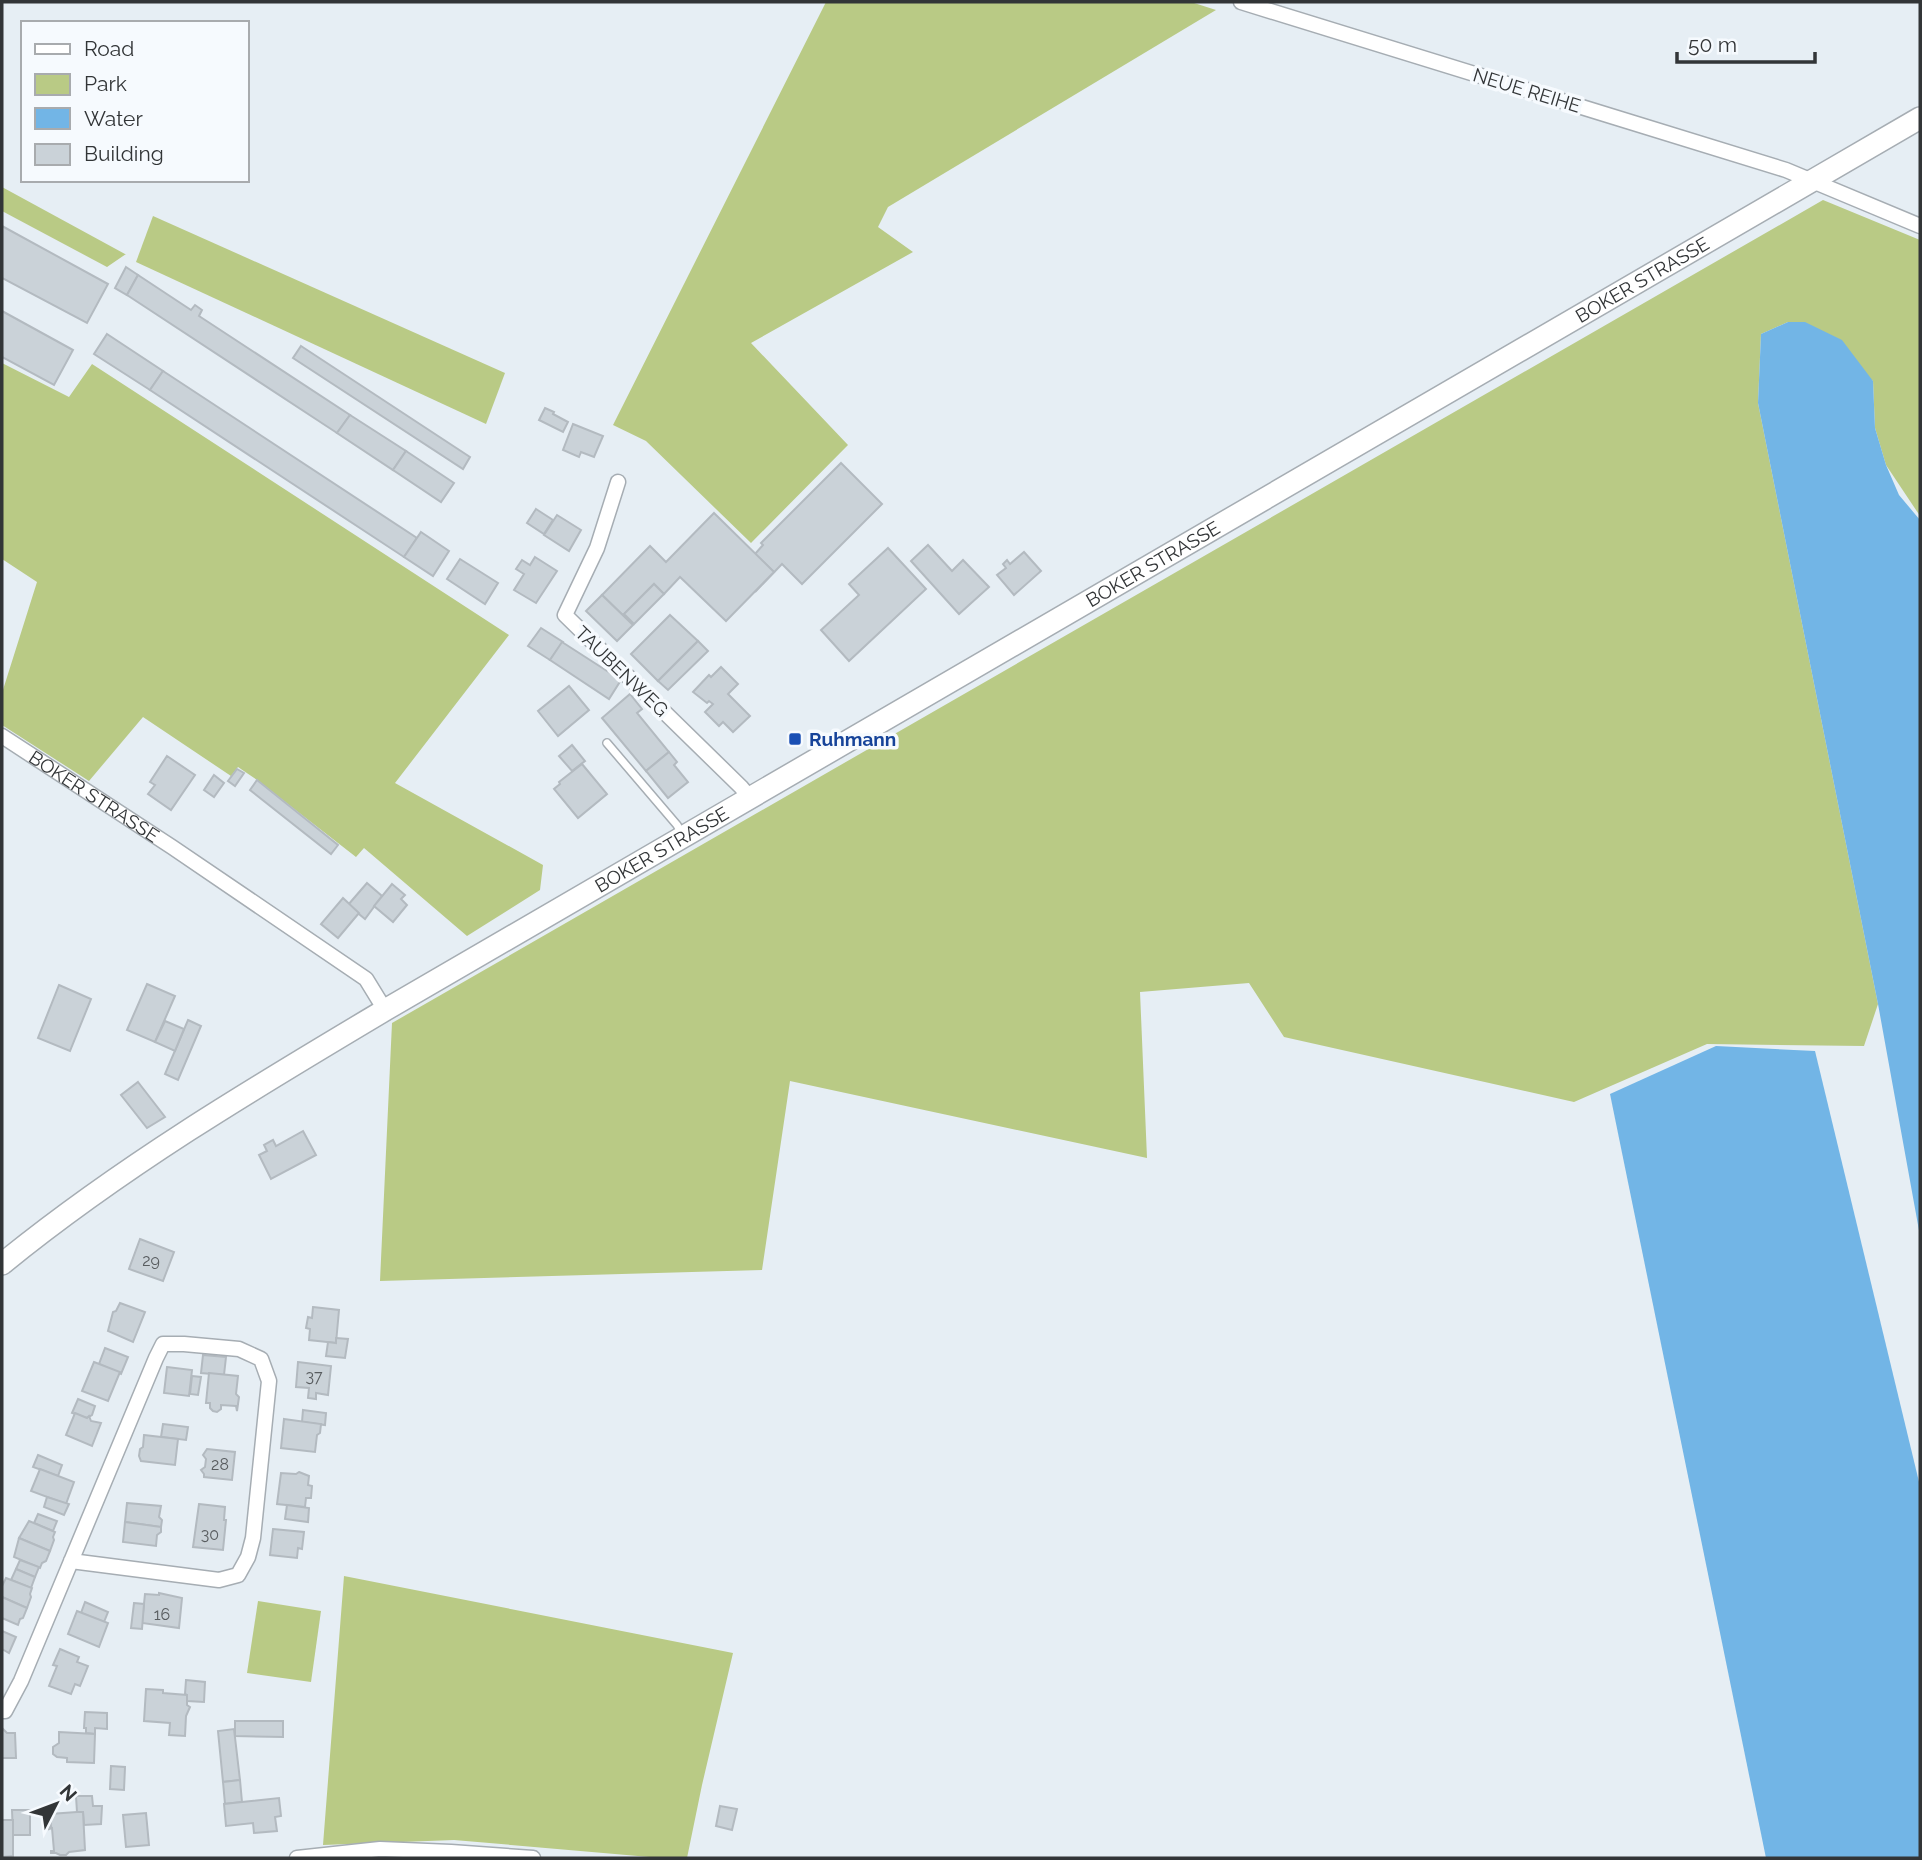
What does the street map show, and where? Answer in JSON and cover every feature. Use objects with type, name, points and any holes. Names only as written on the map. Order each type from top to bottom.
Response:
[{"type":"main road","name":"BOKER STRASSE","points":[[2,1264],[141,1161],[257,1086],[1920,118]]},
{"type":"street","name":"NEUE REIHE","points":[[1241,2],[1773,166],[1920,226]]},
{"type":"street","name":"TAUBENWEG","points":[[618,482],[597,548],[565,615],[751,799]]},
{"type":"street","name":"BOKER STRASSE","points":[[2,736],[366,979],[386,1010]]},
{"type":"street","points":[[2,1712],[21,1681],[71,1561],[163,1344],[184,1343],[239,1349],[261,1359],[270,1381],[253,1538],[248,1557],[238,1575],[219,1580],[71,1561]]},
{"type":"street","points":[[297,1858],[380,1849],[533,1858]]},
{"type":"lane","points":[[607,743],[684,836]]},
{"type":"green space","points":[[826,2],[1191,2],[1216,10],[888,207],[878,227],[913,252],[751,343],[848,445],[751,543],[646,441],[613,425]]},
{"type":"green space","points":[[2,187],[126,254],[107,267],[2,211]]},
{"type":"green space","points":[[1823,200],[1920,240],[1920,516],[1886,465],[1875,428],[1873,381],[1788,322],[1761,334],[1758,403],[1878,1004],[1864,1046],[1707,1044],[1574,1102],[1284,1037],[1249,983],[1140,992],[1147,1158],[790,1081],[762,1270],[380,1281],[392,1023]]},
{"type":"green space","points":[[153,216],[505,373],[486,424],[136,262]]},
{"type":"green space","points":[[2,363],[69,397],[92,364],[509,635],[395,783],[543,865],[540,890],[467,936],[364,848],[356,857],[238,767],[231,776],[143,717],[89,781],[2,725],[2,693],[37,582],[2,559]]},
{"type":"green space","points":[[344,1576],[733,1653],[687,1858],[454,1840],[323,1845]]},
{"type":"green space","points":[[258,1601],[321,1611],[311,1682],[247,1673]]},
{"type":"water","points":[[1788,322],[1805,322],[1842,340],[1873,381],[1875,428],[1886,465],[1899,495],[1920,520],[1920,1236],[1878,1004],[1758,403],[1761,334]]},
{"type":"water","points":[[1716,1046],[1815,1051],[1920,1486],[1920,1858],[1766,1858],[1610,1094]]},
{"type":"building","points":[[2,226],[108,284],[87,323],[2,278]]},
{"type":"building","points":[[126,267],[138,275],[127,295],[115,288]]},
{"type":"building","points":[[138,275],[191,310],[195,305],[202,310],[199,316],[350,415],[337,433],[127,295]]},
{"type":"building","points":[[2,311],[73,350],[54,385],[2,357]]},
{"type":"building","points":[[107,334],[163,371],[150,390],[94,354]]},
{"type":"building","points":[[301,346],[470,457],[463,469],[293,358]]},
{"type":"building","points":[[163,371],[417,538],[404,557],[150,390]]},
{"type":"building","points":[[545,408],[568,422],[563,432],[539,420]]},
{"type":"building","points":[[350,415],[406,451],[393,470],[337,433]]},
{"type":"building","points":[[573,424],[603,436],[594,457],[581,452],[579,457],[563,450]]},
{"type":"building","points":[[406,451],[454,483],[441,502],[393,470]]},
{"type":"building","points":[[841,463],[882,504],[802,584],[782,564],[755,592],[774,572],[755,554],[763,545],[761,543]]},
{"type":"building","points":[[536,509],[553,520],[544,534],[527,523]]},
{"type":"building","points":[[714,513],[774,572],[726,621],[680,577],[664,594],[654,584],[624,614],[633,625],[602,595],[650,546],[666,562]]},
{"type":"building","points":[[557,515],[581,530],[569,551],[544,535]]},
{"type":"building","points":[[421,532],[449,551],[433,576],[404,557]]},
{"type":"building","points":[[928,545],[952,571],[963,560],[989,587],[959,614],[911,561]]},
{"type":"building","points":[[888,548],[926,589],[849,661],[821,630],[859,595],[849,584]]},
{"type":"building","points":[[1024,552],[1041,571],[1014,595],[997,575],[1006,568],[1003,564],[1007,560],[1010,564]]},
{"type":"building","points":[[535,557],[557,571],[536,603],[514,590],[524,574],[516,569],[522,560],[530,565]]},
{"type":"building","points":[[460,559],[498,583],[485,604],[447,579]]},
{"type":"building","points":[[654,584],[664,594],[634,624],[624,614]]},
{"type":"building","points":[[602,595],[633,625],[617,641],[586,611]]},
{"type":"building","points":[[670,615],[698,641],[658,681],[631,654]]},
{"type":"building","points":[[541,628],[563,642],[550,660],[528,646]]},
{"type":"building","points":[[698,641],[708,651],[668,690],[658,681]]},
{"type":"building","points":[[562,642],[621,680],[609,699],[550,660]]},
{"type":"building","points":[[721,667],[738,684],[728,694],[750,716],[733,732],[723,722],[719,726],[705,712],[713,704],[709,701],[707,703],[693,692]]},
{"type":"building","points":[[569,686],[589,710],[558,736],[538,711]]},
{"type":"building","points":[[630,694],[642,709],[637,713],[669,752],[646,771],[602,718]]},
{"type":"building","points":[[572,745],[585,761],[572,771],[559,756]]},
{"type":"building","points":[[669,752],[677,762],[674,765],[688,782],[668,798],[646,771]]},
{"type":"building","points":[[167,756],[195,775],[171,810],[148,794],[155,785],[150,782]]},
{"type":"building","points":[[582,764],[607,794],[578,818],[554,789]]},
{"type":"building","points":[[237,769],[244,773],[235,786],[228,781]]},
{"type":"building","points":[[214,775],[224,783],[214,797],[204,790]]},
{"type":"building","points":[[257,780],[338,845],[331,854],[250,790]]},
{"type":"building","points":[[367,883],[382,896],[365,919],[348,905]]},
{"type":"building","points":[[392,884],[405,895],[401,899],[407,905],[393,922],[374,906]]},
{"type":"building","points":[[343,898],[359,913],[338,938],[321,924]]},
{"type":"building","points":[[147,984],[175,996],[155,1042],[127,1030]]},
{"type":"building","points":[[59,985],[91,999],[70,1051],[38,1038]]},
{"type":"building","points":[[188,1020],[201,1026],[178,1080],[165,1074]]},
{"type":"building","points":[[165,1021],[184,1029],[175,1051],[155,1042]]},
{"type":"building","points":[[138,1082],[165,1117],[147,1128],[121,1095]]},
{"type":"building","points":[[303,1131],[316,1155],[271,1179],[259,1155],[267,1151],[264,1145],[273,1140],[276,1146]]},
{"type":"building","points":[[140,1239],[174,1252],[163,1281],[129,1269]]},
{"type":"building","points":[[120,1303],[145,1312],[133,1342],[108,1331],[113,1312]]},
{"type":"building","points":[[313,1307],[339,1310],[336,1343],[309,1340],[310,1329],[306,1328],[308,1317],[312,1318]]},
{"type":"building","points":[[336,1338],[348,1339],[345,1358],[326,1356],[328,1342],[336,1343]]},
{"type":"building","points":[[105,1348],[128,1357],[121,1374],[99,1364]]},
{"type":"building","points":[[203,1355],[226,1357],[224,1375],[201,1373]]},
{"type":"building","points":[[94,1362],[120,1372],[108,1401],[82,1391]]},
{"type":"building","points":[[298,1362],[331,1366],[328,1395],[316,1393],[316,1399],[308,1398],[309,1388],[296,1387]]},
{"type":"building","points":[[167,1367],[192,1370],[189,1396],[164,1393]]},
{"type":"building","points":[[209,1373],[238,1376],[237,1411],[236,1406],[221,1405],[217,1412],[213,1411],[210,1403],[206,1403]]},
{"type":"building","points":[[192,1376],[201,1377],[198,1395],[190,1394]]},
{"type":"building","points":[[78,1399],[95,1406],[92,1415],[87,1418],[72,1413]]},
{"type":"building","points":[[303,1410],[326,1413],[325,1425],[302,1422]]},
{"type":"building","points":[[75,1413],[87,1418],[89,1416],[91,1421],[101,1423],[92,1446],[66,1435]]},
{"type":"building","points":[[284,1419],[321,1424],[315,1452],[281,1448]]},
{"type":"building","points":[[163,1424],[188,1427],[186,1440],[161,1437]]},
{"type":"building","points":[[144,1435],[178,1439],[175,1465],[141,1461],[139,1456]]},
{"type":"building","points":[[207,1449],[235,1452],[232,1480],[204,1477],[201,1470],[205,1467],[206,1459],[203,1455]]},
{"type":"building","points":[[38,1455],[62,1465],[58,1476],[33,1467]]},
{"type":"building","points":[[40,1469],[74,1482],[66,1504],[31,1491]]},
{"type":"building","points":[[299,1472],[309,1476],[308,1485],[312,1486],[311,1498],[306,1498],[305,1507],[277,1504],[281,1473]]},
{"type":"building","points":[[47,1497],[69,1504],[64,1515],[44,1507]]},
{"type":"building","points":[[127,1503],[161,1506],[161,1527],[125,1522]]},
{"type":"building","points":[[199,1504],[225,1507],[223,1550],[193,1547]]},
{"type":"building","points":[[287,1505],[309,1508],[308,1522],[285,1519]]},
{"type":"building","points":[[38,1514],[57,1521],[53,1531],[34,1523]]},
{"type":"building","points":[[29,1521],[55,1532],[50,1551],[19,1538]]},
{"type":"building","points":[[125,1522],[161,1527],[156,1546],[123,1542]]},
{"type":"building","points":[[273,1529],[304,1532],[302,1549],[298,1548],[297,1558],[270,1555]]},
{"type":"building","points":[[19,1538],[50,1551],[40,1568],[14,1557]]},
{"type":"building","points":[[20,1560],[39,1567],[35,1577],[16,1569]]},
{"type":"building","points":[[16,1569],[35,1577],[31,1588],[11,1580]]},
{"type":"building","points":[[6,1578],[32,1588],[27,1608],[2,1597],[2,1586]]},
{"type":"building","points":[[159,1593],[182,1598],[179,1628],[142,1623],[145,1594]]},
{"type":"building","points":[[2,1597],[27,1608],[18,1625],[2,1618]]},
{"type":"building","points":[[85,1602],[108,1612],[104,1622],[81,1613]]},
{"type":"building","points":[[134,1603],[144,1604],[142,1629],[131,1628]]},
{"type":"building","points":[[77,1611],[108,1623],[99,1647],[68,1634]]},
{"type":"building","points":[[2,1631],[16,1637],[9,1653],[2,1649]]},
{"type":"building","points":[[60,1649],[79,1657],[77,1662],[88,1666],[80,1686],[75,1684],[71,1694],[49,1686],[57,1666],[53,1665]]},
{"type":"building","points":[[186,1680],[205,1682],[204,1702],[187,1701]]},
{"type":"building","points":[[146,1689],[187,1695],[187,1705],[190,1707],[186,1716],[185,1736],[169,1735],[170,1723],[144,1721]]},
{"type":"building","points":[[85,1712],[107,1713],[107,1729],[95,1728],[95,1734],[86,1733]]},
{"type":"building","points":[[235,1721],[283,1721],[283,1737],[235,1736]]},
{"type":"building","points":[[3,1729],[7,1733],[15,1733],[16,1758],[2,1758]]},
{"type":"building","points":[[234,1729],[240,1780],[223,1782],[218,1731]]},
{"type":"building","points":[[59,1732],[95,1734],[94,1763],[67,1762],[67,1758],[53,1754],[53,1747],[59,1743]]},
{"type":"building","points":[[111,1766],[125,1767],[124,1790],[110,1789]]},
{"type":"building","points":[[240,1780],[242,1802],[225,1804],[223,1782]]},
{"type":"building","points":[[76,1796],[92,1796],[93,1806],[102,1806],[101,1824],[84,1825],[83,1812],[77,1812]]},
{"type":"building","points":[[279,1798],[281,1816],[275,1817],[277,1831],[254,1833],[253,1823],[226,1826],[224,1804]]},
{"type":"building","points":[[720,1806],[737,1809],[732,1830],[716,1826]]},
{"type":"building","points":[[12,1810],[30,1810],[30,1835],[13,1835]]},
{"type":"building","points":[[83,1812],[85,1850],[69,1852],[66,1855],[51,1853],[54,1851],[52,1828],[49,1829],[50,1814]]},
{"type":"building","points":[[146,1813],[149,1845],[126,1847],[123,1815]]},
{"type":"building","points":[[2,1820],[13,1820],[13,1856],[2,1857]]},
{"type":"place","name":"Ruhmann","points":[[795,739]]}]
